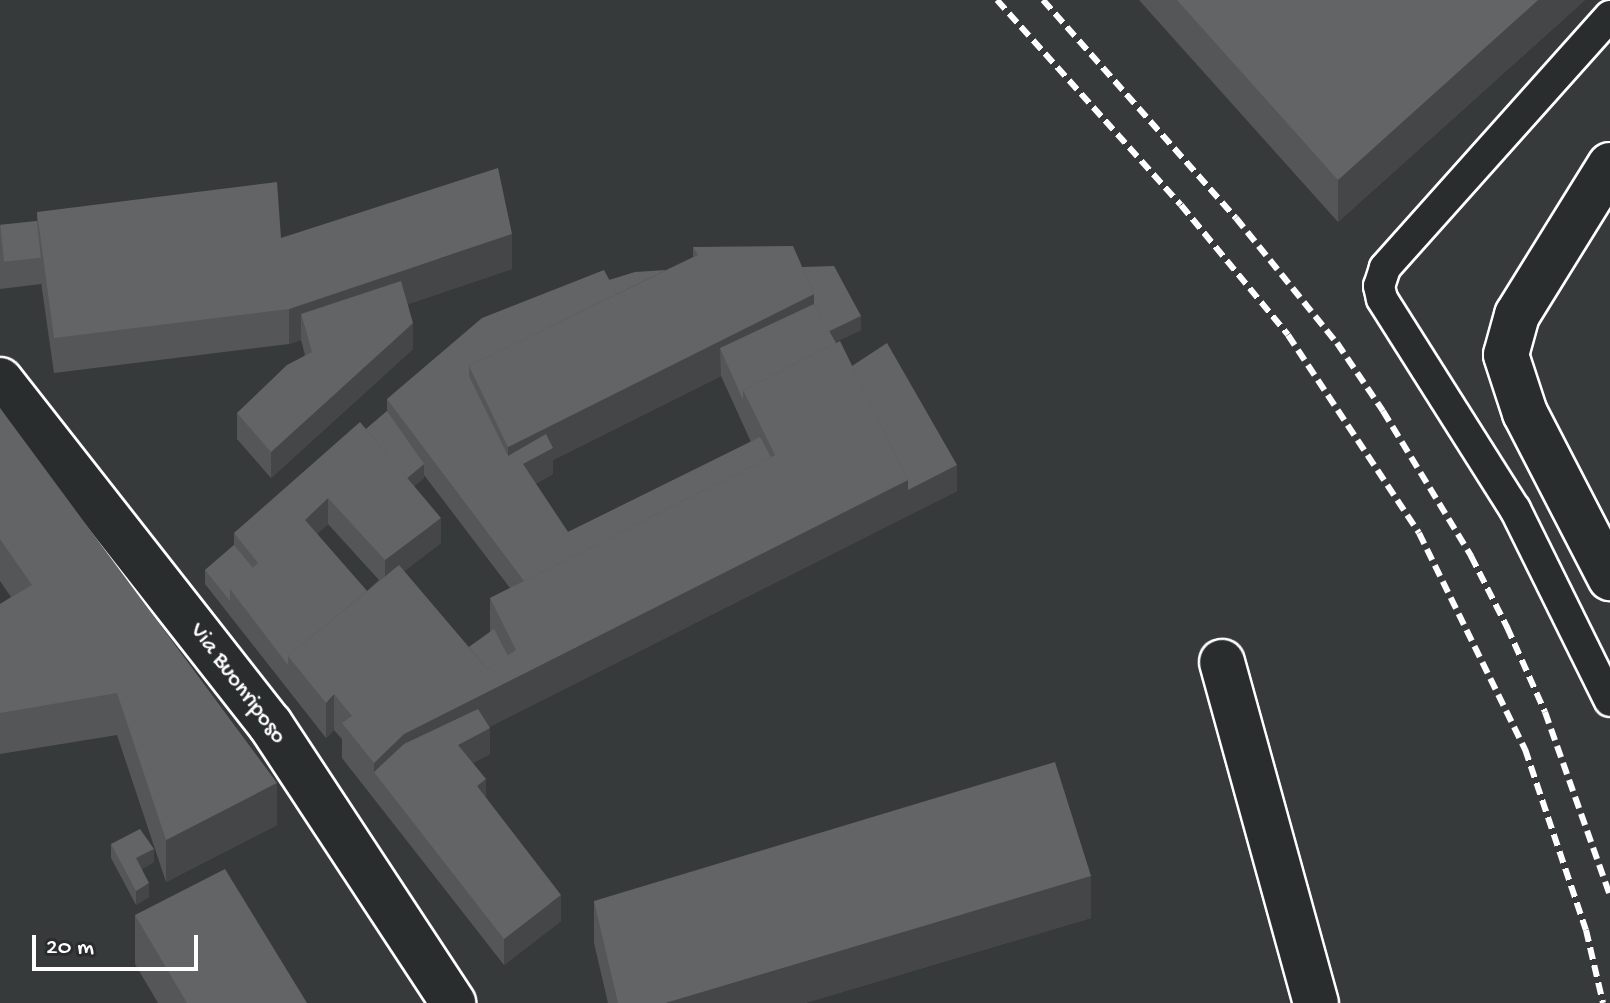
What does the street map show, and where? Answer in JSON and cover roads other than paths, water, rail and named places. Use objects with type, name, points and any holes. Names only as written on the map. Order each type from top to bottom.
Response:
[{"type":"street","points":[[1610,165],[1517,315],[1506,355],[1525,413],[1610,578]]},
{"type":"street","name":"Via Buonriposo","points":[[0,380],[270,724],[453,1003]]},
{"type":"street","points":[[1222,662],[1316,1003]]},
{"type":"lane","points":[[1610,16],[1385,268],[1379,286],[1382,299],[1515,509],[1610,701]]},
{"type":"railway","points":[[997,0],[1181,205],[1288,335],[1419,533],[1525,749],[1586,930],[1603,1003]]},
{"type":"railway","points":[[1043,0],[1236,218],[1337,343],[1383,411],[1471,556],[1507,627],[1545,712],[1610,896]]}]
